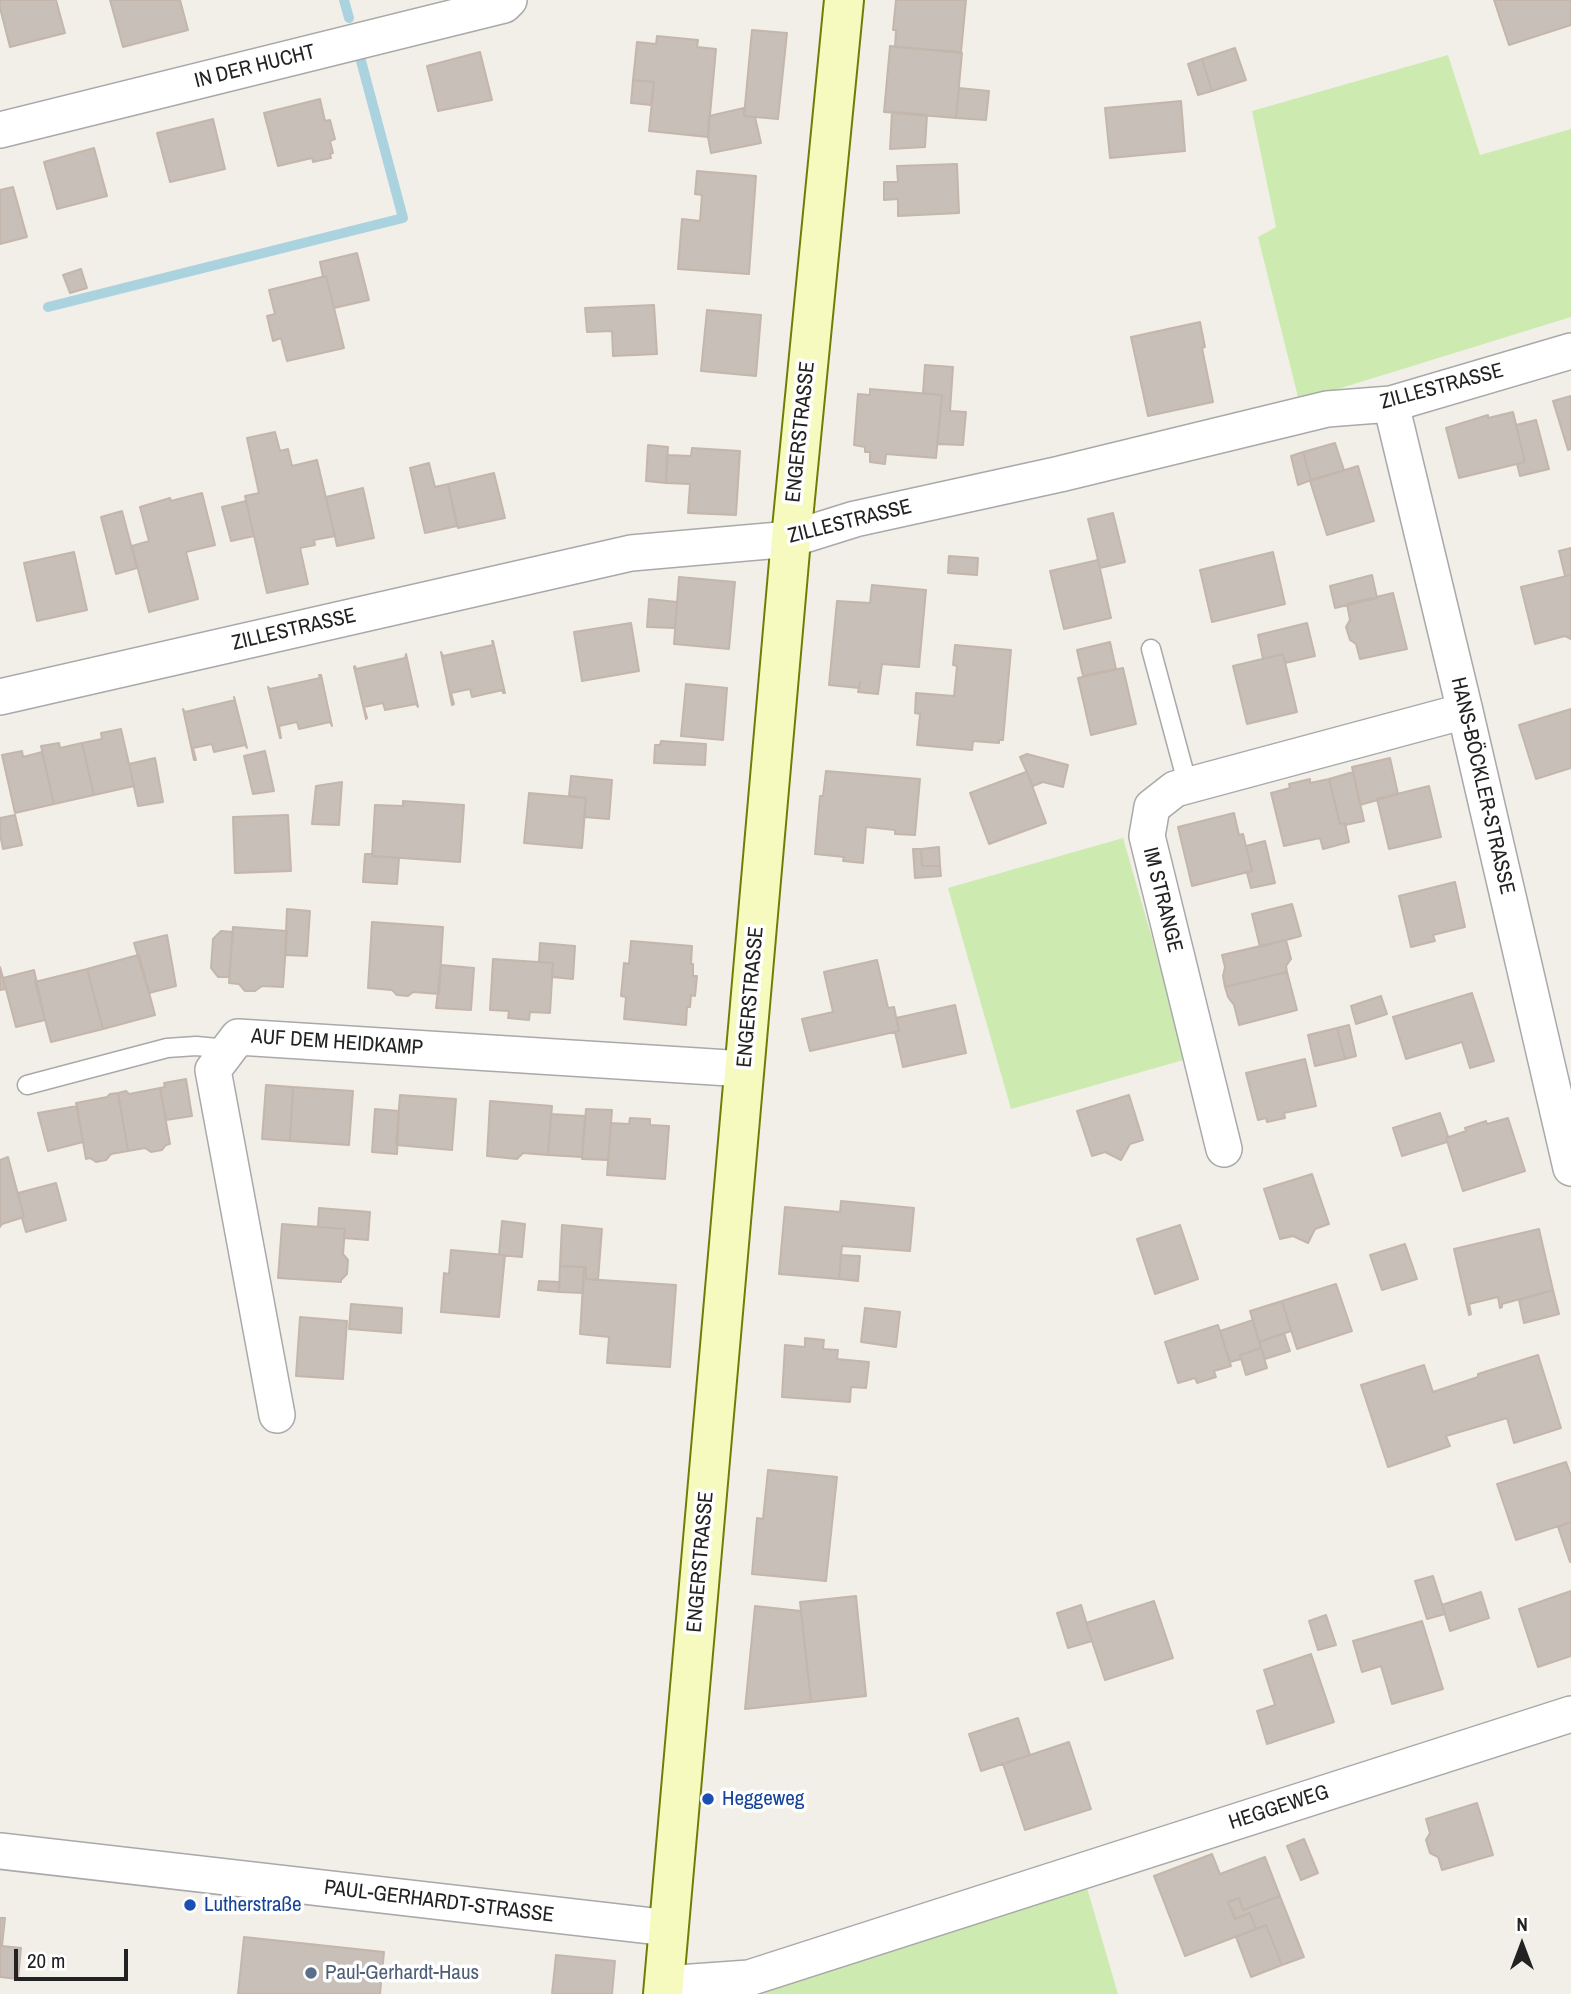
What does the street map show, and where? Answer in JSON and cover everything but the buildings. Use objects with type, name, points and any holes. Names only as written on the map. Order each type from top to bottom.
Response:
[{"type":"main road","name":"ENGERSTRASSE","points":[[664,1989],[791,539],[844,0]]},
{"type":"street","name":"IN DER HUCHT","points":[[0,130],[504,5],[509,0]]},
{"type":"street","name":"ZILLESTRASSE","points":[[0,697],[631,553],[791,539],[855,519],[1060,474],[1327,409],[1391,404],[1571,351]]},
{"type":"street","name":"HANS-BÖCKLER-STRASSE","points":[[1391,404],[1571,1168]]},
{"type":"street","name":"IM STRANGE","points":[[1224,1149],[1147,836],[1152,807],[1175,789],[1465,711]]},
{"type":"street","name":"AUF DEM HEIDKAMP","points":[[277,1415],[213,1070],[238,1037],[745,1069]]},
{"type":"street","name":"HEGGEWEG","points":[[664,1989],[749,1978],[1571,1714]]},
{"type":"street","name":"PAUL-GERHARDT-STRASSE","points":[[0,1852],[669,1928]]},
{"type":"lane","points":[[1151,649],[1188,786]]},
{"type":"lane","points":[[27,1085],[167,1048],[197,1046],[228,1049]]},
{"type":"green space","points":[[1448,55],[1480,155],[1571,129],[1571,317],[1299,401],[1258,237],[1276,227],[1252,111]]},
{"type":"green space","points":[[1123,838],[1187,1059],[1011,1109],[948,888]]},
{"type":"green space","points":[[1085,1881],[1118,1994],[714,1994]]},
{"type":"waterway","points":[[344,0],[349,18]]},
{"type":"waterway","points":[[48,307],[403,218],[360,57]]},
{"type":"place","name":"Heggeweg","points":[[708,1799]]},
{"type":"place","name":"Lutherstraße","points":[[190,1905]]},
{"type":"place","name":"Paul-Gerhardt-Haus","points":[[311,1973]]}]
